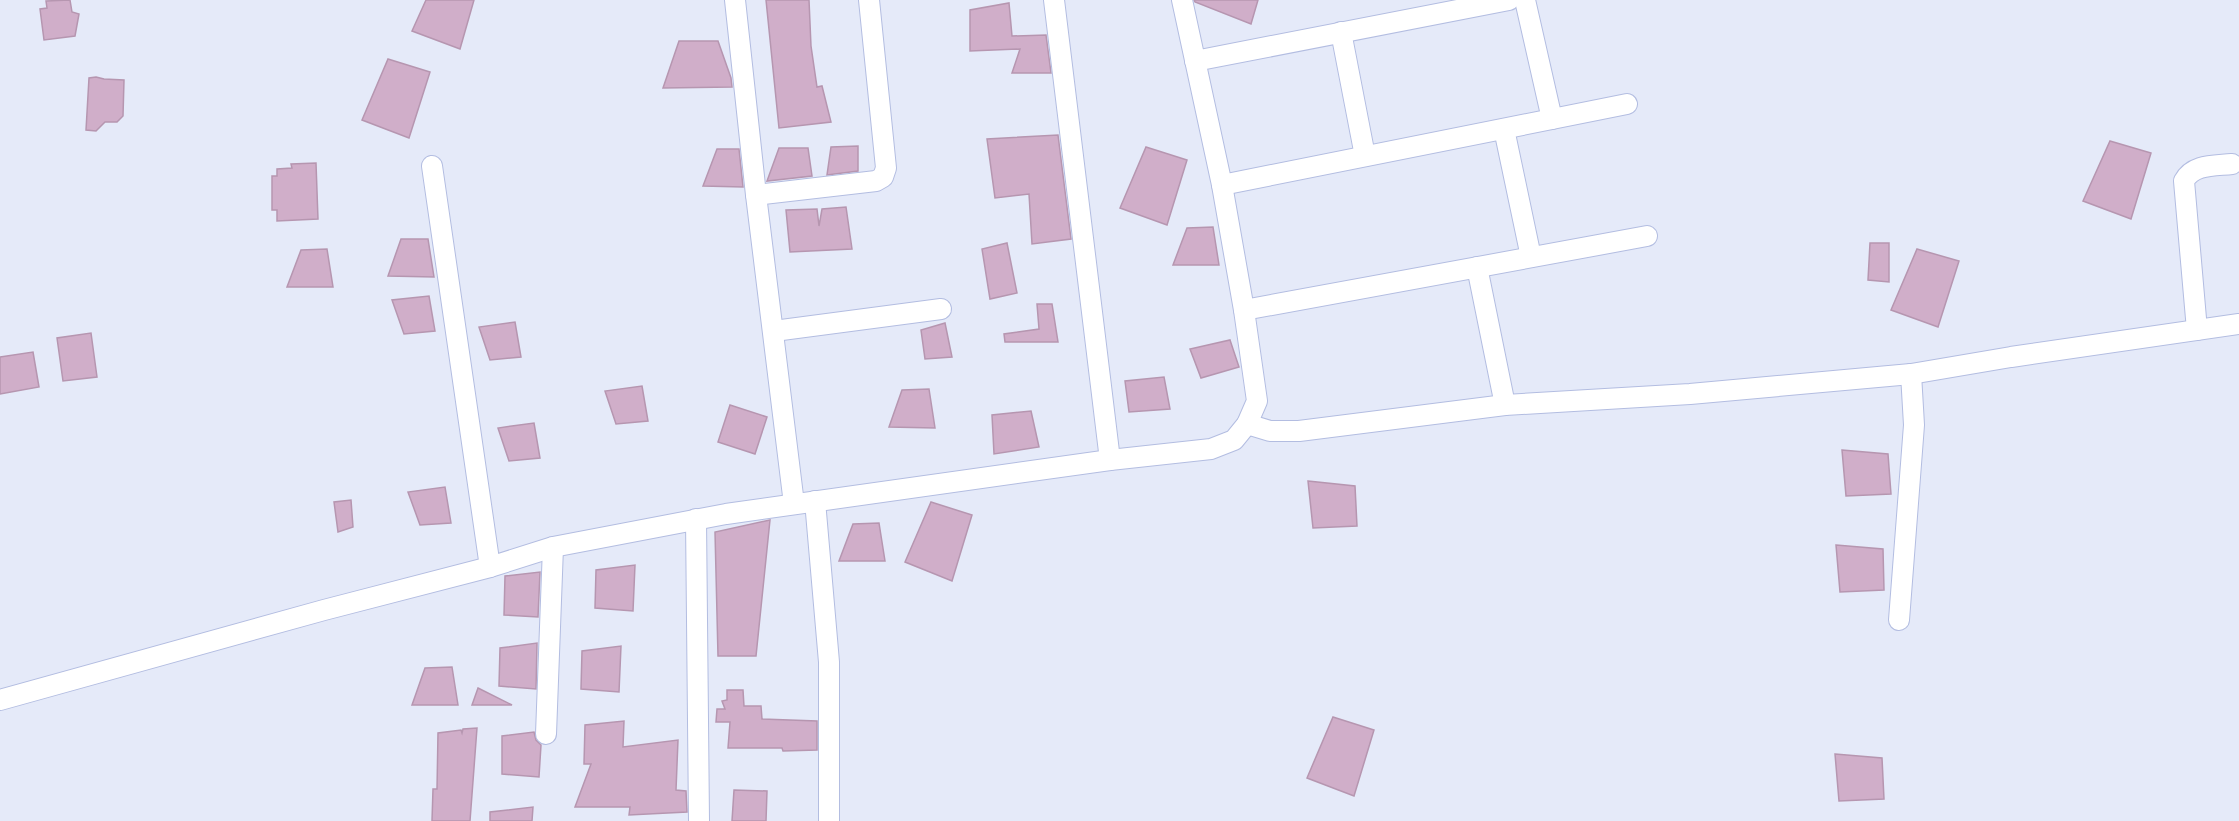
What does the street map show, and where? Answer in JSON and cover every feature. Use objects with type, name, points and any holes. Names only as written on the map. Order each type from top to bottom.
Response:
[{"type":"street","points":[[735,0],[756,195],[794,504]]},
{"type":"street","points":[[756,195],[876,181],[883,177],[886,168],[869,0]]},
{"type":"street","points":[[1054,0],[1110,460]]},
{"type":"street","points":[[0,700],[324,610],[490,567],[553,547],[696,519],[1110,460],[1211,449],[1234,440],[1247,424],[1257,401],[1222,184],[1182,0]]},
{"type":"street","points":[[1195,61],[1509,0]]},
{"type":"street","points":[[1525,0],[1551,119]]},
{"type":"street","points":[[1341,32],[1365,156]]},
{"type":"street","points":[[1222,184],[1627,104]]},
{"type":"street","points":[[1504,129],[1531,257]]},
{"type":"street","points":[[2198,330],[2184,181],[2188,173],[2196,168],[2232,164]]},
{"type":"street","points":[[432,166],[490,567]]},
{"type":"street","points":[[1244,310],[1647,236]]},
{"type":"street","points":[[1478,267],[1505,405]]},
{"type":"street","points":[[774,331],[941,309]]},
{"type":"street","points":[[1247,424],[1270,431],[1299,431],[1505,405],[1690,394],[1911,374],[2239,324]]},
{"type":"street","points":[[1899,620],[1914,425],[1911,374]]},
{"type":"street","points":[[815,501],[829,662],[829,821]]},
{"type":"street","points":[[696,519],[699,821]]},
{"type":"street","points":[[546,734],[553,547]]},
{"type":"building","points":[[70,0],[72,12],[79,14],[75,36],[44,40],[40,9],[47,8],[46,1]]},
{"type":"building","points":[[426,0],[474,0],[460,49],[412,31]]},
{"type":"building","points":[[766,0],[809,0],[811,46],[817,87],[822,86],[831,122],[779,128]]},
{"type":"building","points":[[1194,0],[1258,0],[1251,24]]},
{"type":"building","points":[[1009,3],[1012,36],[1046,35],[1051,73],[1012,73],[1020,49],[970,51],[970,10]]},
{"type":"building","points":[[679,41],[718,41],[732,87],[663,88]]},
{"type":"building","points":[[388,59],[430,72],[409,138],[362,120]]},
{"type":"building","points":[[89,78],[124,80],[123,116],[117,122],[105,122],[96,131],[86,130]]},
{"type":"building","points":[[1058,135],[1071,239],[1032,244],[1029,194],[995,198],[987,139]]},
{"type":"building","points":[[2110,141],[2151,153],[2131,219],[2083,201]]},
{"type":"building","points":[[858,146],[858,171],[827,175],[831,147]]},
{"type":"building","points":[[1146,147],[1187,160],[1167,225],[1120,208]]},
{"type":"building","points":[[779,148],[808,148],[812,176],[767,181]]},
{"type":"building","points":[[717,149],[739,149],[743,187],[703,186]]},
{"type":"building","points":[[316,163],[318,219],[277,221],[277,210],[272,210],[272,176],[277,176],[277,169],[292,168],[291,164]]},
{"type":"building","points":[[846,207],[852,249],[790,252],[786,210],[817,209],[819,226],[822,209]]},
{"type":"building","points":[[1213,227],[1219,265],[1173,265],[1187,228]]},
{"type":"building","points":[[401,239],[428,239],[434,277],[388,276]]},
{"type":"building","points":[[1007,243],[1017,293],[990,299],[982,249]]},
{"type":"building","points":[[1870,243],[1889,243],[1889,282],[1868,280]]},
{"type":"building","points":[[327,249],[333,287],[287,287],[301,250]]},
{"type":"building","points":[[1917,249],[1959,261],[1938,327],[1891,310]]},
{"type":"building","points":[[429,296],[435,331],[404,334],[392,300]]},
{"type":"building","points":[[1037,304],[1052,304],[1058,342],[1005,342],[1004,334],[1039,329]]},
{"type":"building","points":[[515,322],[521,357],[490,360],[479,327]]},
{"type":"building","points":[[945,323],[952,357],[925,359],[921,330]]},
{"type":"building","points":[[91,333],[97,377],[63,381],[57,338]]},
{"type":"building","points":[[1230,340],[1239,367],[1201,378],[1190,349]]},
{"type":"building","points":[[33,352],[39,387],[0,394],[0,357]]},
{"type":"building","points":[[1164,377],[1170,409],[1129,412],[1125,381]]},
{"type":"building","points":[[642,386],[648,421],[616,424],[605,391]]},
{"type":"building","points":[[929,389],[935,428],[889,427],[902,390]]},
{"type":"building","points":[[730,405],[767,417],[755,454],[718,442]]},
{"type":"building","points":[[1031,411],[1039,447],[994,454],[992,415]]},
{"type":"building","points":[[534,423],[540,458],[509,461],[498,428]]},
{"type":"building","points":[[1842,450],[1888,454],[1891,494],[1846,496]]},
{"type":"building","points":[[1308,481],[1355,486],[1357,526],[1313,528]]},
{"type":"building","points":[[445,487],[451,523],[420,525],[408,492]]},
{"type":"building","points":[[351,500],[353,527],[338,532],[334,502]]},
{"type":"building","points":[[931,502],[972,515],[952,581],[905,562]]},
{"type":"building","points":[[770,520],[756,656],[718,656],[715,532]]},
{"type":"building","points":[[879,523],[885,561],[839,561],[853,524]]},
{"type":"building","points":[[1836,545],[1883,549],[1884,590],[1840,592]]},
{"type":"building","points":[[635,565],[633,611],[595,608],[596,570]]},
{"type":"building","points":[[540,572],[538,617],[504,615],[505,576]]},
{"type":"building","points":[[537,643],[536,689],[499,686],[500,648]]},
{"type":"building","points":[[621,646],[619,692],[581,689],[582,651]]},
{"type":"building","points":[[452,667],[458,705],[412,705],[425,668]]},
{"type":"building","points":[[478,688],[512,705],[472,705]]},
{"type":"building","points":[[727,690],[743,690],[744,706],[761,706],[762,719],[817,721],[817,750],[728,748],[730,722],[716,722],[717,709],[725,709],[722,701],[727,700]]},
{"type":"building","points":[[1333,717],[1374,730],[1354,796],[1307,778]]},
{"type":"building","points":[[624,721],[623,747],[678,740],[676,790],[686,791],[687,812],[629,815],[630,807],[575,807],[591,764],[584,764],[585,725]]},
{"type":"building","points":[[477,728],[470,821],[432,821],[433,789],[437,789],[438,733],[461,730],[462,733],[463,729]]},
{"type":"building","points":[[534,732],[536,740],[541,745],[539,777],[502,774],[502,736]]},
{"type":"building","points":[[1835,754],[1882,758],[1884,799],[1839,801]]},
{"type":"building","points":[[734,790],[767,791],[766,821],[732,821]]},
{"type":"building","points":[[533,807],[532,821],[490,821],[490,812]]}]
